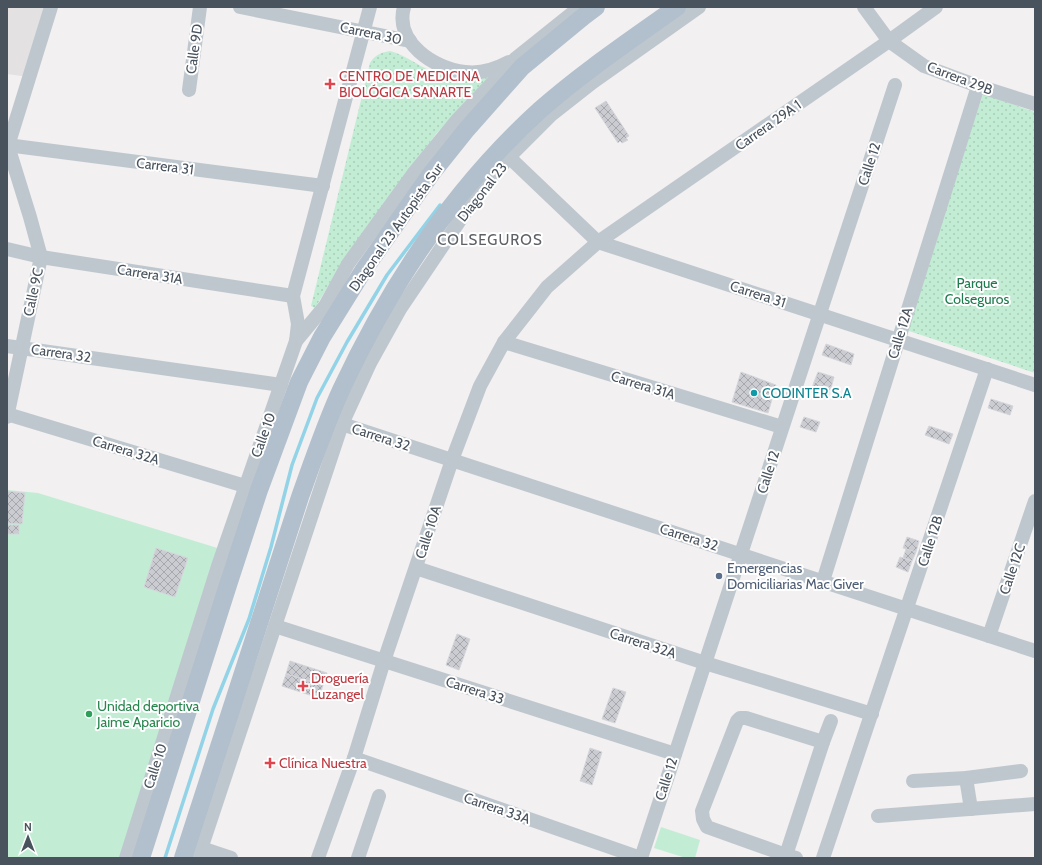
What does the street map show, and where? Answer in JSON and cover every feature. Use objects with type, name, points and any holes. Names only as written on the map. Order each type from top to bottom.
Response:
[{"type":"main road","name":"Diagonal 23 Autopista Sur","points":[[252,488],[299,382],[322,337],[425,170],[467,128],[522,67],[596,7]]},
{"type":"main road","points":[[183,858],[307,502],[340,391],[364,343],[391,295],[447,212],[500,150],[540,110],[585,74],[677,7]]},
{"type":"main road","name":"Calle 10","points":[[141,858],[228,585],[236,558],[252,488]]},
{"type":"main road","points":[[228,585],[218,568],[236,558]]},
{"type":"street","points":[[7,147],[51,7]]},
{"type":"street","name":"Calle 9D","points":[[189,90],[200,7]]},
{"type":"street","name":"Carrera 30","points":[[240,7],[410,41],[428,60],[453,70],[479,72],[498,68],[515,59]]},
{"type":"street","name":"Calle 10","points":[[126,858],[218,568],[252,488],[281,385],[296,340],[298,324],[293,296],[365,31],[370,7]]},
{"type":"street","points":[[296,340],[325,306],[348,264],[425,170],[458,119],[515,59],[580,7]]},
{"type":"street","name":"Diagonal 23","points":[[307,502],[370,363],[400,309],[477,195],[509,157],[551,114],[593,82],[699,7]]},
{"type":"street","name":"Carrera 29B","points":[[864,7],[889,41],[924,66],[978,86],[1035,104]]},
{"type":"street","name":"Carrera 29A 1","points":[[598,242],[936,7]]},
{"type":"street","points":[[401,10],[402,24],[410,41]]},
{"type":"street","name":"Calle 12","points":[[641,858],[895,85]]},
{"type":"street","name":"Calle 12A","points":[[823,581],[978,86]]},
{"type":"street","name":"Carrera 31","points":[[7,147],[323,186]]},
{"type":"street","name":"Calle 9C","points":[[7,147],[30,217],[41,257],[7,415]]},
{"type":"street","name":"Carrera 31","points":[[509,157],[598,242],[1035,385]]},
{"type":"street","name":"Calle 10A","points":[[318,858],[354,758],[384,662],[452,460],[480,386],[504,342],[547,287],[598,242]]},
{"type":"street","name":"Carrera 31A","points":[[7,249],[41,257],[293,296]]},
{"type":"street","name":"Carrera 31A","points":[[504,342],[782,428]]},
{"type":"street","name":"Carrera 32","points":[[7,346],[281,385]]},
{"type":"street","name":"Calle 12B","points":[[823,858],[987,369]]},
{"type":"street","name":"Carrera 32A","points":[[7,415],[252,488]]},
{"type":"street","name":"Carrera 32","points":[[342,424],[1035,651]]},
{"type":"street","name":"Calle 12C","points":[[989,636],[1035,501]]},
{"type":"street","points":[[230,858],[200,853],[274,626],[307,502]]},
{"type":"street","name":"Carrera 32A","points":[[416,568],[705,663],[872,714]]},
{"type":"street","name":"Carrera 33","points":[[274,626],[675,754]]},
{"type":"street","points":[[823,742],[746,718],[740,718],[737,721],[702,811],[702,820],[707,827],[791,856],[823,742],[831,721]]},
{"type":"street","name":"Carrera 33A","points":[[354,758],[641,858]]},
{"type":"street","points":[[913,781],[966,778],[1021,771]]},
{"type":"street","points":[[966,778],[971,809]]},
{"type":"street","points":[[358,858],[379,796]]},
{"type":"street","points":[[878,816],[1035,804]]},
{"type":"shaded area","points":[[7,7],[51,7],[29,77],[7,74]]},
{"type":"green space","points":[[390,51],[438,74],[458,77],[486,77],[487,79],[436,134],[343,261],[315,308],[311,306],[370,63],[378,55]]},
{"type":"green space","name":"Parque Colseguros","points":[[983,94],[1035,112],[1035,373],[903,329]]},
{"type":"green space","name":"Unidad deportiva Jaime Aparicio","points":[[7,490],[38,493],[224,550],[126,858],[7,858]]},
{"type":"green space","points":[[661,827],[700,840],[695,858],[686,858],[654,848]]},
{"type":"building","points":[[606,101],[629,136],[626,138],[628,140],[622,143],[620,141],[618,143],[595,108]]},
{"type":"building","points":[[826,344],[854,354],[851,365],[822,355]]},
{"type":"building","name":"CODINTER S.A","points":[[741,372],[776,385],[768,413],[732,402]]},
{"type":"building","points":[[818,372],[834,377],[831,388],[814,382]]},
{"type":"building","points":[[814,382],[831,388],[827,398],[811,392]]},
{"type":"building","points":[[991,399],[1013,406],[1010,415],[988,408]]},
{"type":"building","points":[[804,417],[820,422],[816,432],[800,427]]},
{"type":"building","points":[[929,426],[953,434],[949,444],[925,435]]},
{"type":"building","points":[[7,491],[25,493],[22,524],[7,523]]},
{"type":"building","points":[[7,525],[19,525],[19,534],[7,534]]},
{"type":"building","points":[[907,537],[919,541],[916,552],[903,548]]},
{"type":"building","points":[[156,548],[188,558],[175,597],[144,587]]},
{"type":"building","points":[[906,549],[916,552],[912,561],[903,558]]},
{"type":"building","points":[[900,557],[912,561],[908,572],[896,567]]},
{"type":"building","points":[[457,634],[470,639],[459,670],[446,665]]},
{"type":"building","points":[[290,661],[327,673],[323,685],[286,674]]},
{"type":"building","name":"Droguería Luzangel","points":[[286,674],[323,685],[319,698],[282,686]]},
{"type":"building","points":[[613,688],[626,692],[615,723],[602,719]]},
{"type":"building","points":[[590,748],[602,752],[592,785],[580,781]]},
{"type":"waterway","points":[[165,858],[213,709],[249,619],[271,547],[292,465],[317,398],[347,342],[387,275],[440,205]]},
{"type":"place","name":"CENTRO DE MEDICINA BIOLÓGICA SANARTE","points":[[330,84]]},
{"type":"place","name":"CODINTER S.A","points":[[754,393]]},
{"type":"place","name":"Emergencias Domiciliarias Mac Giver","points":[[719,576]]},
{"type":"place","name":"Droguería Luzangel","points":[[303,686]]},
{"type":"place","name":"Unidad deportiva Jaime Aparicio","points":[[89,714]]},
{"type":"place","name":"Clínica Nuestra","points":[[270,763]]},
{"type":"district","name":"COLSEGUROS","points":[[490,240]]}]
